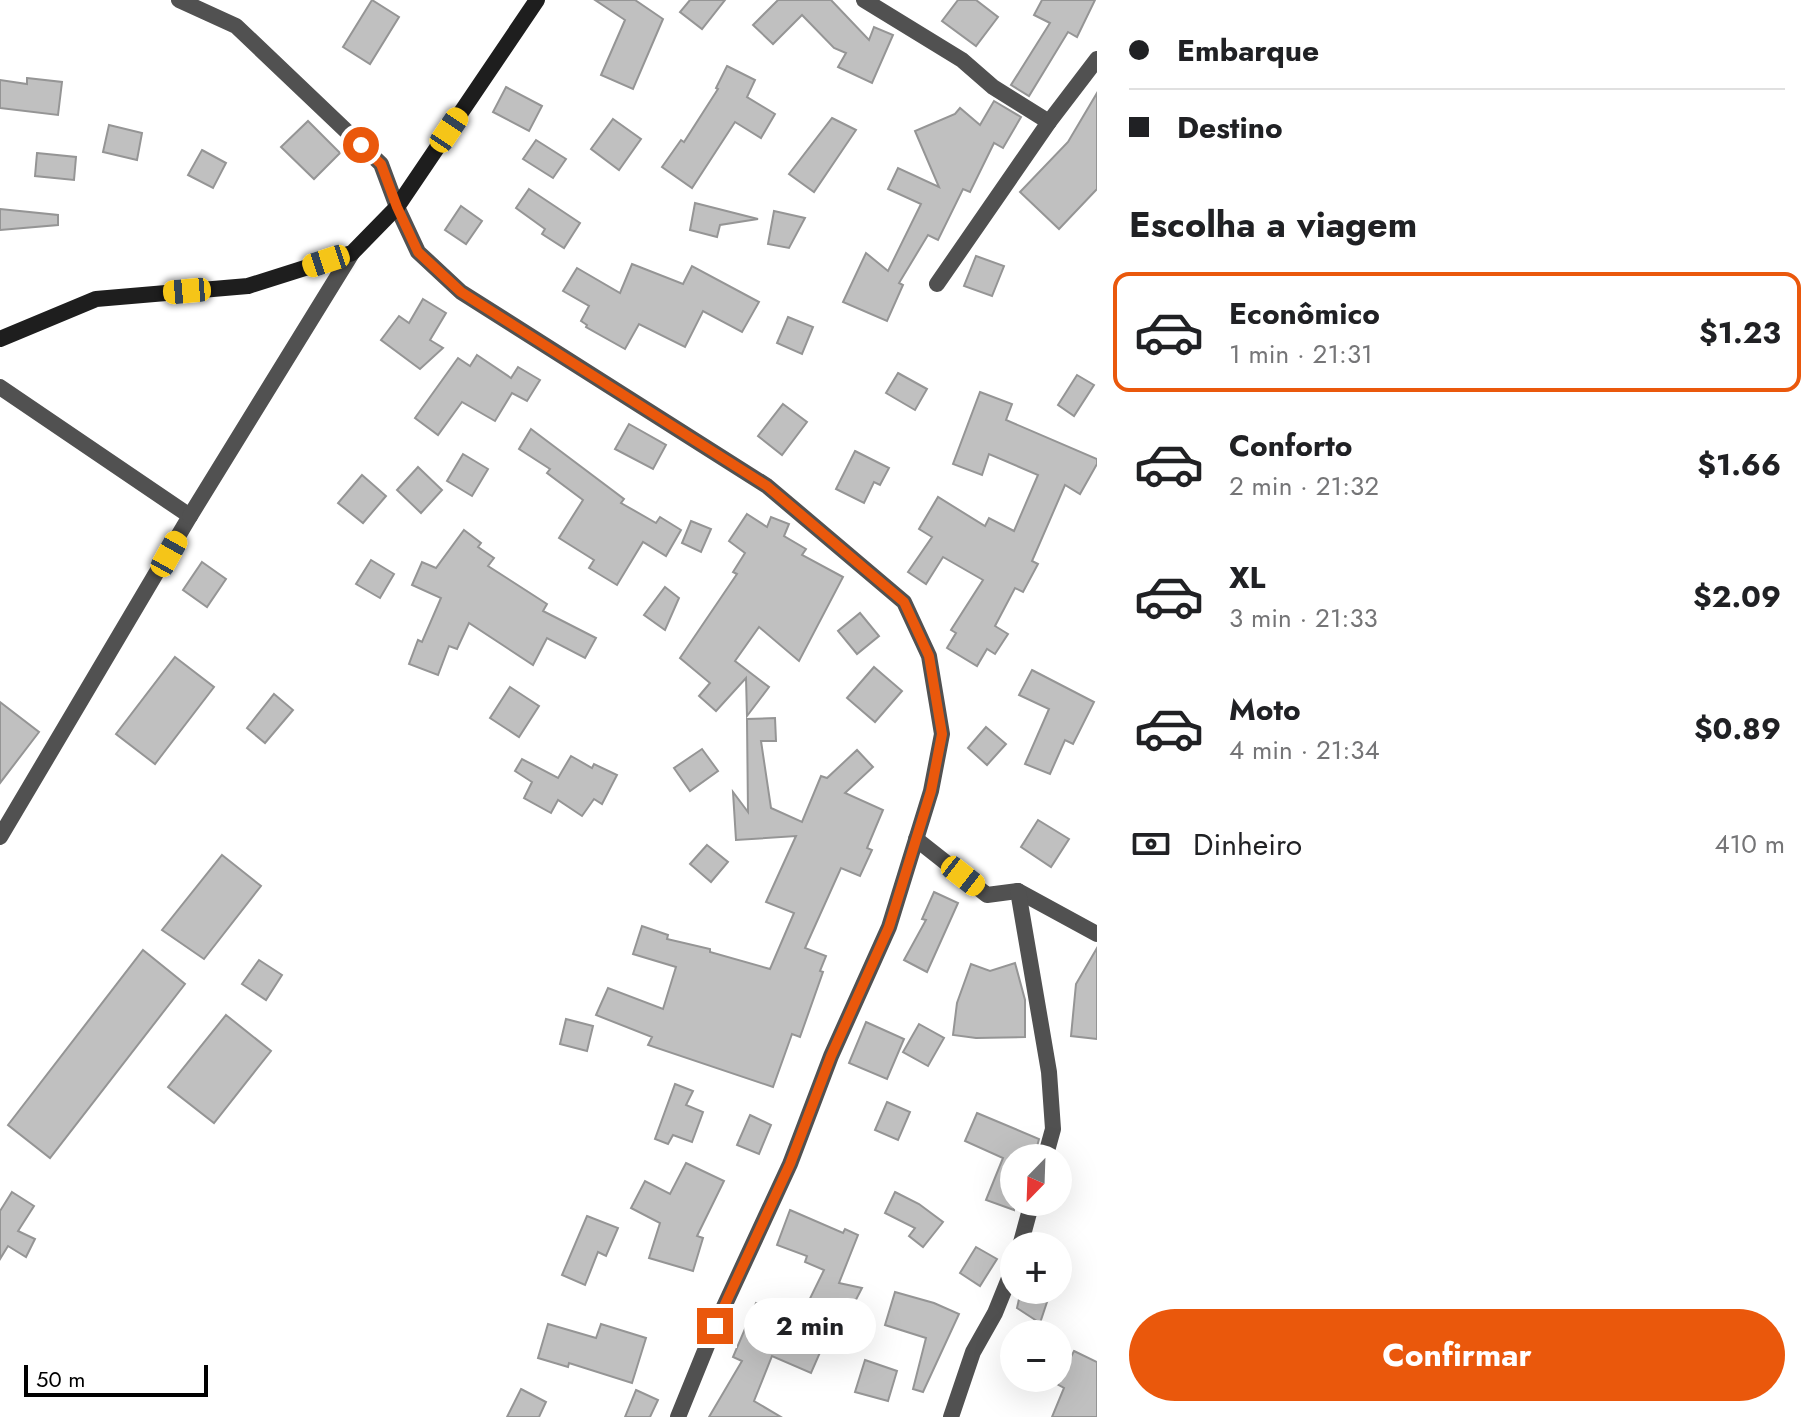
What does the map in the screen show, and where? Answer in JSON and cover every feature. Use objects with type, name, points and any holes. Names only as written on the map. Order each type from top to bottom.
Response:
[{"type":"street","points":[[179,0],[236,26],[381,164],[418,252],[461,292],[767,486],[904,602],[929,656],[942,734],[931,791],[889,927],[831,1056],[790,1164],[715,1326],[678,1417]]},
{"type":"street","points":[[0,837],[190,516],[352,253],[397,207],[537,0]]},
{"type":"street","points":[[864,0],[962,60],[993,87],[1049,122]]},
{"type":"street","points":[[937,284],[1049,122],[1097,59]]},
{"type":"street","points":[[0,339],[96,299],[248,286],[352,253]]},
{"type":"street","points":[[0,387],[190,516]]},
{"type":"street","points":[[916,839],[987,895],[1018,891],[1097,934]]},
{"type":"street","points":[[1018,891],[1049,1072],[1053,1129],[1049,1144]]},
{"type":"street","points":[[951,1417],[973,1352],[1000,1301]]},
{"type":"building","points":[[372,0],[399,17],[370,64],[343,47]]},
{"type":"building","points":[[595,0],[635,0],[663,19],[633,89],[601,75],[625,20]]},
{"type":"building","points":[[690,0],[725,0],[702,29],[680,12]]},
{"type":"building","points":[[778,0],[831,0],[869,40],[874,27],[893,35],[872,83],[838,67],[846,53],[834,48],[802,15],[773,44],[753,25]]},
{"type":"building","points":[[958,0],[976,0],[998,17],[976,46],[942,21]]},
{"type":"building","points":[[1042,0],[1095,0],[1077,37],[1068,32],[1029,96],[1011,85],[1050,23],[1034,15]]},
{"type":"building","points":[[727,66],[755,80],[747,97],[775,114],[761,138],[735,122],[692,188],[662,167],[681,140],[684,142],[718,89]]},
{"type":"building","points":[[27,78],[62,82],[58,115],[0,108],[0,80],[27,84]]},
{"type":"building","points":[[506,87],[542,106],[529,131],[493,112]]},
{"type":"building","points":[[1097,93],[1097,189],[1059,229],[1020,192],[1068,142]]},
{"type":"building","points":[[994,101],[1021,117],[1003,148],[994,143],[970,192],[963,189],[938,240],[928,235],[899,283],[903,285],[887,321],[843,302],[866,253],[888,271],[921,204],[888,189],[898,168],[939,187],[915,131],[955,114],[960,108],[980,125]]},
{"type":"building","points":[[832,118],[856,130],[814,192],[789,174]]},
{"type":"building","points":[[613,119],[641,139],[619,170],[591,149]]},
{"type":"building","points":[[308,121],[340,153],[314,179],[281,147]]},
{"type":"building","points":[[109,125],[142,133],[137,160],[103,152]]},
{"type":"building","points":[[536,140],[566,159],[553,178],[523,159]]},
{"type":"building","points":[[202,150],[226,163],[213,188],[188,175]]},
{"type":"building","points":[[37,153],[76,157],[74,180],[35,176]]},
{"type":"building","points":[[529,189],[580,223],[564,248],[542,234],[545,229],[516,208]]},
{"type":"building","points":[[695,203],[758,219],[720,225],[717,237],[690,230]]},
{"type":"building","points":[[461,206],[482,221],[466,244],[445,230]]},
{"type":"building","points":[[0,209],[58,215],[58,225],[0,230]]},
{"type":"building","points":[[774,211],[805,218],[789,248],[768,244]]},
{"type":"building","points":[[976,256],[1004,266],[992,296],[964,286]]},
{"type":"building","points":[[632,264],[683,284],[692,266],[759,302],[742,332],[703,311],[685,347],[639,324],[625,349],[586,327],[581,321],[589,306],[563,291],[577,268],[620,293]]},
{"type":"building","points":[[423,299],[446,313],[430,340],[443,348],[420,369],[381,340],[399,316],[409,323]]},
{"type":"building","points":[[788,317],[813,327],[802,354],[777,343]]},
{"type":"building","points":[[477,355],[511,378],[518,367],[540,380],[527,401],[512,393],[495,421],[462,402],[438,435],[415,418],[458,358],[470,366]]},
{"type":"building","points":[[898,373],[927,389],[915,410],[886,393]]},
{"type":"building","points":[[1077,375],[1094,385],[1074,416],[1058,405]]},
{"type":"building","points":[[980,392],[1012,404],[1006,420],[1097,459],[1097,464],[1080,494],[1065,485],[1032,561],[1038,564],[1023,592],[1015,588],[995,626],[1008,634],[995,654],[987,649],[977,666],[947,648],[956,633],[951,630],[983,580],[943,557],[926,584],[908,572],[932,537],[919,529],[938,497],[985,526],[989,518],[1014,531],[1038,475],[989,454],[982,475],[953,464]]},
{"type":"building","points":[[783,404],[807,422],[782,455],[758,436]]},
{"type":"building","points":[[629,424],[666,445],[653,469],[615,449]]},
{"type":"building","points":[[531,429],[624,499],[621,503],[656,523],[660,517],[681,530],[666,556],[643,542],[617,585],[589,568],[594,560],[559,538],[583,500],[547,473],[550,469],[519,449]]},
{"type":"building","points":[[855,451],[889,468],[880,485],[874,482],[864,503],[836,489]]},
{"type":"building","points":[[463,454],[488,469],[472,496],[447,481]]},
{"type":"building","points":[[418,467],[442,490],[421,513],[397,490]]},
{"type":"building","points":[[362,475],[386,496],[363,523],[338,503]]},
{"type":"building","points":[[747,514],[767,527],[771,517],[789,524],[784,536],[806,549],[802,555],[843,577],[799,661],[759,627],[735,661],[769,687],[747,716],[746,678],[716,711],[699,696],[710,683],[680,658],[737,574],[733,572],[745,553],[729,541]]},
{"type":"building","points":[[691,521],[711,529],[701,552],[682,543]]},
{"type":"building","points":[[464,530],[481,543],[478,547],[494,558],[488,566],[547,604],[543,611],[596,638],[585,658],[547,638],[533,665],[469,623],[457,649],[449,646],[438,675],[409,664],[441,598],[412,585],[422,562],[436,568]]},
{"type":"building","points":[[371,560],[394,574],[380,598],[356,584]]},
{"type":"building","points":[[202,562],[226,579],[207,607],[183,590]]},
{"type":"building","points":[[665,587],[679,598],[665,630],[644,615]]},
{"type":"building","points":[[860,613],[879,636],[857,654],[838,631]]},
{"type":"building","points":[[175,657],[214,687],[155,764],[116,734]]},
{"type":"building","points":[[874,667],[902,691],[875,722],[847,698]]},
{"type":"building","points":[[1032,670],[1094,702],[1073,744],[1065,740],[1050,774],[1025,764],[1049,709],[1019,695]]},
{"type":"building","points":[[510,687],[539,706],[519,737],[490,718]]},
{"type":"building","points":[[274,694],[293,710],[265,743],[247,728]]},
{"type":"building","points":[[0,702],[39,732],[0,783]]},
{"type":"building","points":[[775,718],[776,741],[761,741],[771,808],[802,822],[821,776],[827,778],[857,750],[873,767],[845,793],[883,810],[867,848],[872,850],[860,876],[841,868],[805,948],[826,956],[820,971],[823,972],[800,1037],[792,1034],[773,1087],[648,1045],[652,1037],[596,1015],[608,988],[663,1009],[676,967],[633,954],[642,926],[668,935],[667,939],[710,949],[710,952],[770,969],[794,913],[766,902],[796,836],[736,840],[733,792],[748,812],[747,719]]},
{"type":"building","points":[[986,727],[1006,744],[987,765],[968,748]]},
{"type":"building","points":[[702,749],[718,771],[690,791],[674,768]]},
{"type":"building","points":[[571,756],[592,768],[594,764],[617,775],[602,804],[594,799],[582,816],[558,800],[551,813],[524,798],[532,782],[515,771],[522,759],[558,778]]},
{"type":"building","points":[[1038,820],[1069,839],[1051,867],[1021,847]]},
{"type":"building","points":[[707,845],[728,862],[711,882],[690,864]]},
{"type":"building","points":[[222,855],[261,886],[204,959],[162,930]]},
{"type":"building","points":[[934,892],[958,903],[927,972],[904,960],[926,920],[922,919]]},
{"type":"building","points":[[1097,948],[1097,1039],[1071,1036],[1076,984]]},
{"type":"building","points":[[143,950],[185,984],[50,1158],[8,1125]]},
{"type":"building","points":[[259,960],[282,975],[266,1000],[242,984]]},
{"type":"building","points":[[1015,963],[1025,1000],[1025,1037],[953,1035],[957,1003],[971,964],[990,971]]},
{"type":"building","points":[[226,1015],[271,1051],[214,1123],[168,1087]]},
{"type":"building","points":[[566,1019],[593,1026],[587,1051],[560,1044]]},
{"type":"building","points":[[866,1022],[904,1039],[887,1079],[849,1063]]},
{"type":"building","points":[[919,1024],[944,1038],[928,1066],[903,1052]]},
{"type":"building","points":[[675,1084],[693,1091],[686,1105],[703,1112],[692,1142],[673,1135],[668,1144],[655,1139]]},
{"type":"building","points":[[887,1102],[910,1112],[898,1140],[875,1130]]},
{"type":"building","points":[[977,1113],[1039,1139],[1038,1144],[1000,1144],[1000,1157],[965,1141]]},
{"type":"building","points":[[750,1115],[771,1125],[759,1154],[737,1145]]},
{"type":"building","points":[[686,1163],[724,1181],[697,1236],[703,1238],[693,1271],[649,1258],[660,1223],[631,1208],[645,1181],[670,1194]]},
{"type":"building","points":[[1000,1165],[1000,1205],[986,1200]]},
{"type":"building","points":[[12,1192],[34,1206],[18,1231],[35,1239],[26,1257],[8,1246],[0,1259],[0,1211]]},
{"type":"building","points":[[895,1192],[919,1204],[943,1222],[923,1247],[909,1236],[915,1228],[885,1213]]},
{"type":"building","points":[[790,1210],[843,1233],[845,1229],[858,1235],[839,1283],[862,1288],[841,1329],[832,1325],[811,1373],[772,1356],[754,1401],[781,1417],[709,1417],[742,1361],[733,1357],[756,1303],[799,1321],[824,1270],[805,1262],[807,1256],[777,1245]]},
{"type":"building","points":[[587,1216],[618,1228],[606,1256],[598,1252],[585,1285],[562,1275]]},
{"type":"building","points":[[976,1247],[997,1259],[980,1286],[960,1273]]},
{"type":"building","points":[[895,1292],[959,1314],[923,1392],[913,1389],[926,1338],[885,1325]]},
{"type":"building","points":[[1018,1304],[1046,1304],[1041,1320],[1035,1320],[1017,1308]]},
{"type":"building","points":[[548,1324],[596,1338],[601,1324],[646,1338],[632,1383],[569,1363],[568,1367],[538,1358]]},
{"type":"building","points":[[1074,1351],[1097,1362],[1097,1417],[1052,1417],[1062,1392],[1072,1392]]},
{"type":"building","points":[[865,1360],[897,1371],[888,1401],[855,1392]]},
{"type":"building","points":[[521,1389],[546,1402],[539,1417],[507,1417]]},
{"type":"building","points":[[636,1390],[658,1400],[650,1417],[625,1417]]},
{"type":"route","points":[[361,145],[381,164],[418,252],[461,292],[767,486],[904,602],[929,656],[942,734],[931,791],[889,927],[831,1056],[790,1164],[715,1326]]}]
